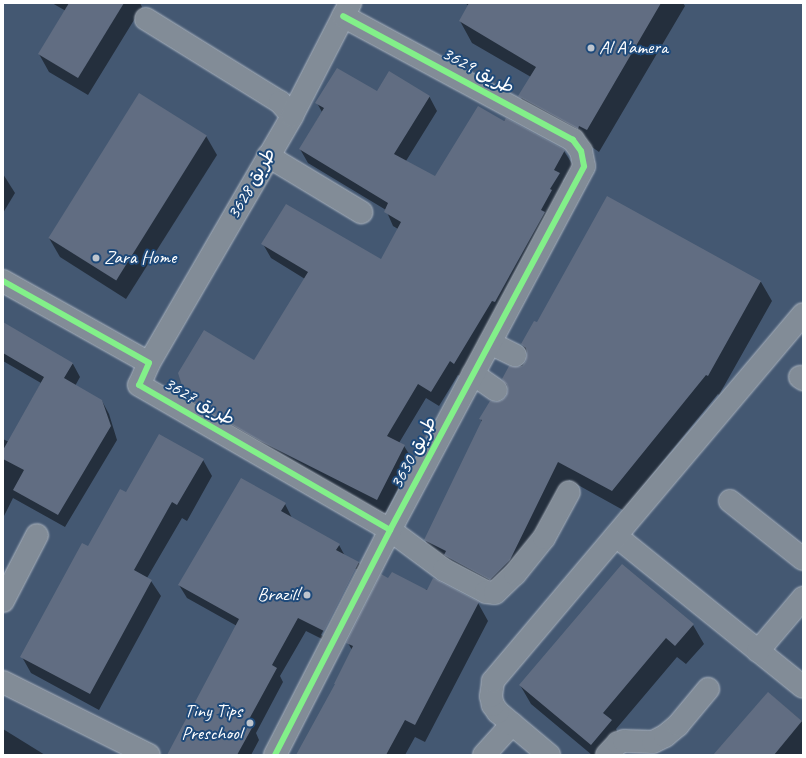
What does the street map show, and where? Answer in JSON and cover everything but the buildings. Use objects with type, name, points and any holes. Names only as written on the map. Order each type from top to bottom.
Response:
[{"type":"street","name":"طريق 3629","points":[[346,10],[526,104],[577,133],[584,166]]},
{"type":"street","name":"طريق 3628","points":[[149,363],[292,116],[346,10]]},
{"type":"street","points":[[146,19],[280,102],[292,116]]},
{"type":"street","points":[[268,156],[361,212]]},
{"type":"street","name":"طريق 3630","points":[[275,755],[390,530],[584,166]]},
{"type":"street","name":"طريق 3627","points":[[3,281],[149,363],[138,385],[390,530]]},
{"type":"street","points":[[549,755],[498,712],[493,705],[491,696],[493,681],[803,314]]},
{"type":"street","points":[[490,343],[515,355]]},
{"type":"street","points":[[473,374],[496,390]]},
{"type":"street","points":[[390,530],[444,570],[486,592],[495,593],[515,574],[544,538],[569,492]]},
{"type":"street","points":[[730,501],[803,559]]},
{"type":"street","points":[[3,601],[37,535]]},
{"type":"street","points":[[616,536],[803,687]]},
{"type":"street","points":[[758,651],[803,598]]},
{"type":"street","points":[[3,682],[148,755]]},
{"type":"street","points":[[607,755],[618,743],[624,741],[653,742],[668,734],[678,725],[708,689]]},
{"type":"street","points":[[484,755],[512,724]]},
{"type":"cycle path","points":[[275,755],[390,530],[584,166],[581,151],[573,140],[343,16]]},
{"type":"cycle path","points":[[3,281],[149,363],[139,385],[390,530]]},
{"type":"place","name":"Al A'amera","points":[[591,48]]},
{"type":"place","name":"Zara Home","points":[[96,258]]},
{"type":"place","name":"Brazil!","points":[[307,595]]},
{"type":"place","name":"Tiny Tips Preschool","points":[[250,723]]}]
